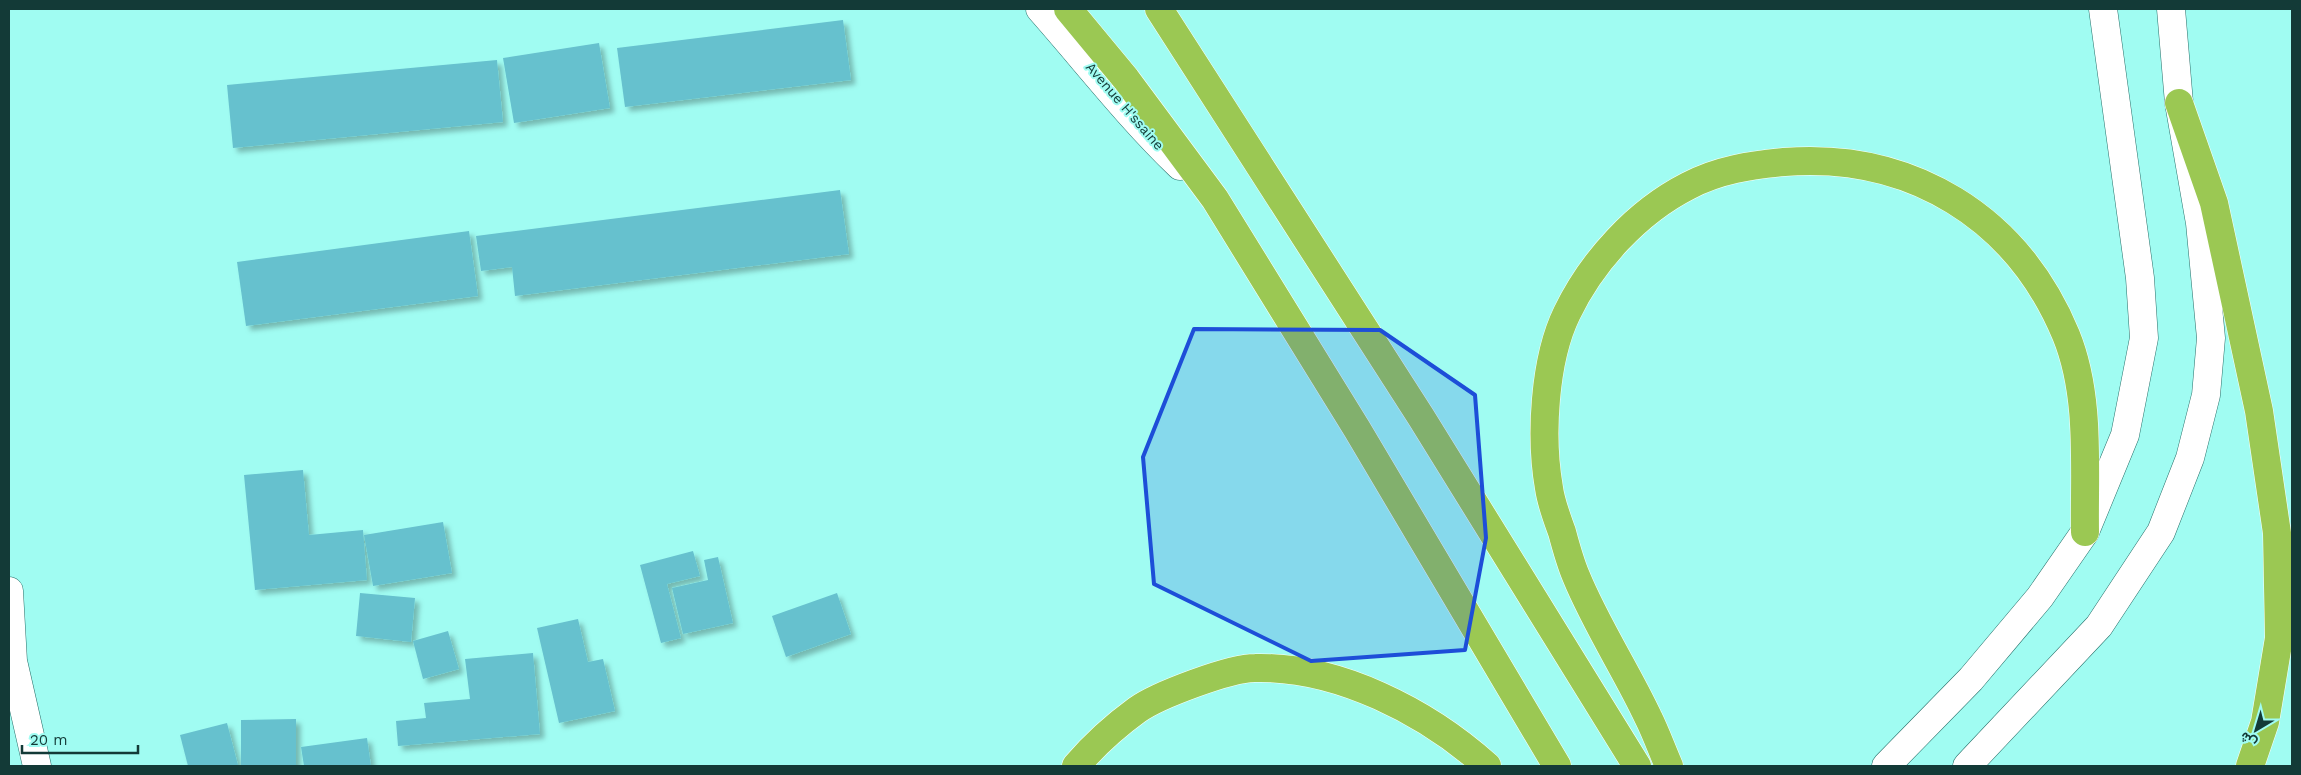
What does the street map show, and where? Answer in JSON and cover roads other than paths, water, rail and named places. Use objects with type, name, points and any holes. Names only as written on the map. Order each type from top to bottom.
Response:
[{"type":"highway","points":[[1068,9],[1126,79],[1215,199],[1367,446],[1557,766]]},
{"type":"highway","points":[[1159,9],[1421,417],[1637,766]]},
{"type":"highway","points":[[2179,103],[2214,203],[2259,411],[2277,533],[2279,638],[2265,722],[2250,766]]},
{"type":"highway","points":[[1668,766],[1648,716],[1575,576],[1549,490],[1544,428],[1550,366],[1566,314],[1598,263],[1639,219],[1689,186],[1745,166],[1810,160],[1867,165],[1925,184],[1975,214],[2020,255],[2048,298],[2068,338],[2080,390],[2084,435],[2085,532]]},
{"type":"highway","points":[[1076,766],[1093,746],[1139,709],[1209,678],[1254,668],[1317,673],[1380,695],[1465,746],[1487,766]]},
{"type":"street","name":"Avenue H'ssaine","points":[[1040,9],[1098,74],[1132,118],[1215,199]]},
{"type":"street","points":[[1886,766],[1971,679],[2040,597],[2085,532],[2125,435],[2144,338],[2140,278],[2103,9]]},
{"type":"street","points":[[1967,766],[2099,626],[2161,532],[2190,458],[2206,395],[2211,338],[2200,223],[2179,103],[2171,9]]},
{"type":"street","points":[[9,591],[13,661],[37,766]]}]
